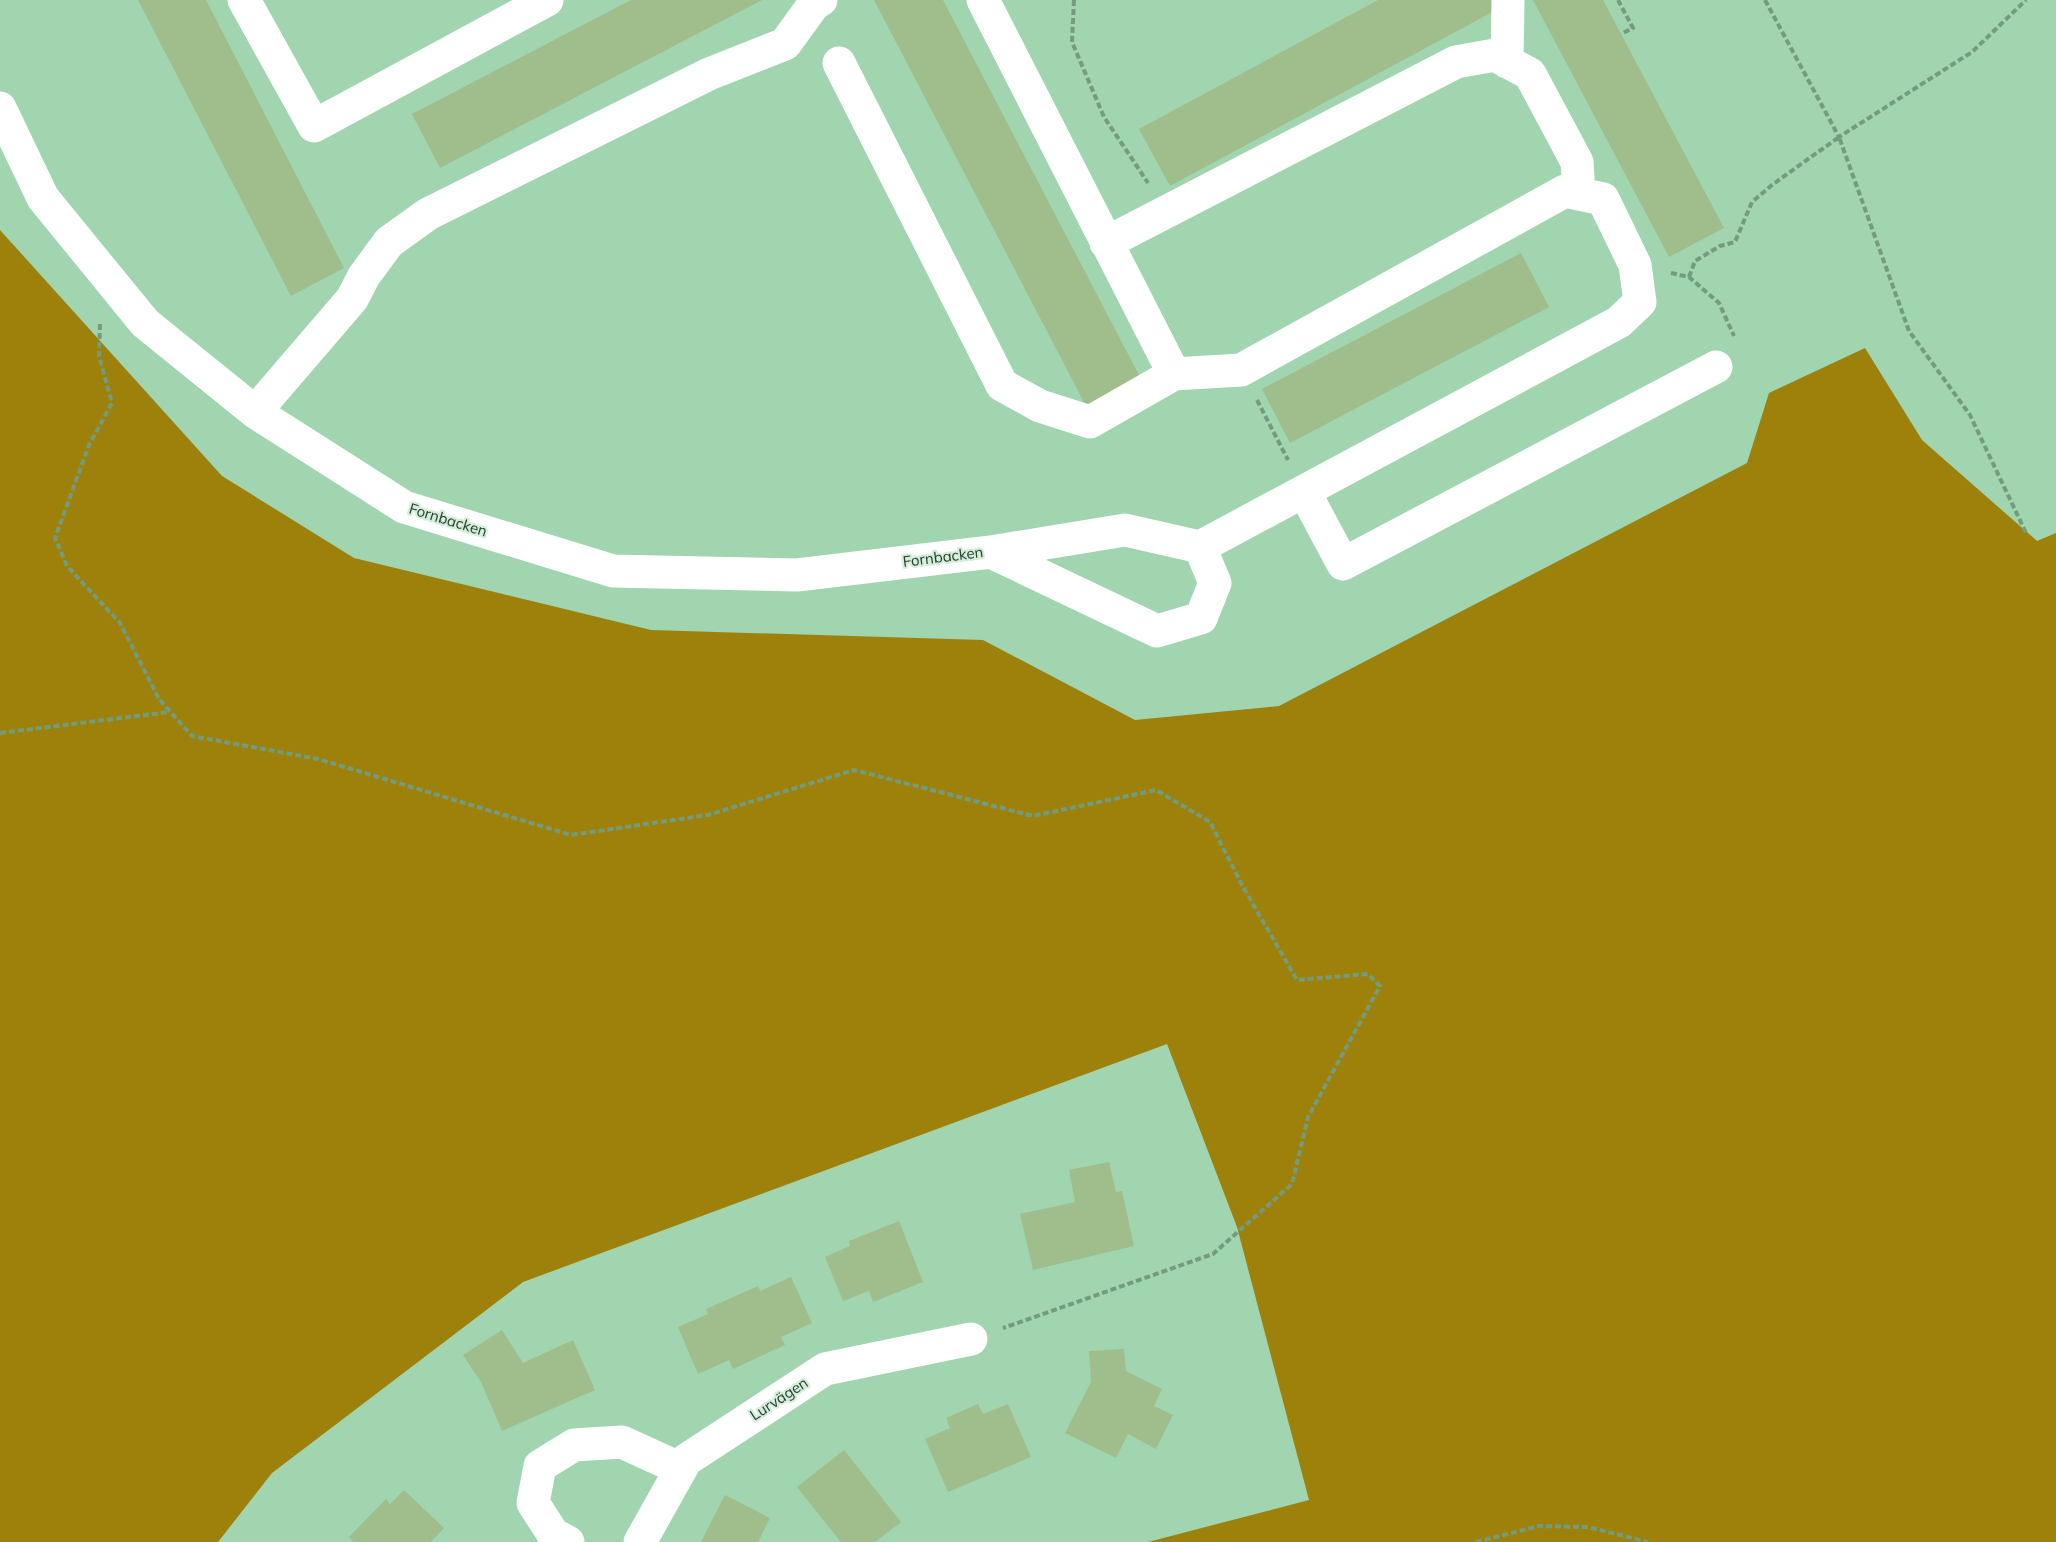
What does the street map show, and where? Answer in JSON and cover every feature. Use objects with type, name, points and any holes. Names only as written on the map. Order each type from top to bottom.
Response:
[{"type":"street","points":[[244,0],[314,126],[548,0]]},
{"type":"street","points":[[255,412],[352,299],[363,276],[389,242],[428,214],[709,74],[785,44],[814,4],[821,0]]},
{"type":"street","points":[[983,0],[1174,374]]},
{"type":"street","points":[[1507,62],[1508,0]]},
{"type":"street","points":[[1106,243],[1456,62],[1495,55],[1530,74],[1577,162],[1579,194]]},
{"type":"street","points":[[839,63],[1002,385],[1040,406],[1090,422],[1174,374],[1241,370],[1565,191],[1604,199],[1635,265],[1640,302],[1619,322],[1200,548]]},
{"type":"street","name":"Fornbacken","points":[[0,108],[43,198],[145,323],[255,412],[404,507],[613,571],[797,575],[991,552],[1125,530],[1200,548],[1215,583],[1201,618],[1157,631],[991,552]]},
{"type":"street","points":[[1305,493],[1343,564],[1716,366]]},
{"type":"street","name":"Lurvägen","points":[[640,1542],[686,1460],[825,1369],[971,1339]]},
{"type":"street","points":[[568,1542],[553,1534],[533,1503],[540,1466],[574,1445],[622,1442],[681,1469]]},
{"type":"path","points":[[1074,0],[1072,42],[1104,117],[1167,211]]},
{"type":"path","points":[[1617,0],[1633,28],[1621,34]]},
{"type":"path","points":[[1765,0],[1839,137],[1909,331],[1970,415],[2026,533]]},
{"type":"path","points":[[1689,277],[1695,261],[1720,246],[1735,243],[1752,202],[1772,185],[1839,137],[1972,52],[2026,0]]},
{"type":"path","points":[[1635,265],[1689,277],[1719,303],[1739,348],[1716,366]]},
{"type":"path","points":[[103,272],[99,356],[112,404],[89,445],[55,538],[67,566],[120,623],[159,699],[192,736],[318,759],[571,835],[708,815],[854,770],[1032,816],[1156,790],[1210,822],[1242,885],[1297,980],[1368,974],[1380,986],[1308,1117],[1292,1184],[1214,1254],[971,1339]]},
{"type":"path","points":[[1241,370],[1305,493]]},
{"type":"path","points":[[0,733],[170,712]]},
{"type":"path","points":[[1476,1542],[1539,1526],[1588,1527],[1648,1542]]},
{"type":"shaded area","points":[[0,230],[222,476],[354,558],[651,630],[983,640],[1135,720],[1279,706],[1747,463],[1769,393],[1865,348],[1922,440],[2037,541],[2056,533],[2056,1542],[1148,1542],[1309,1500],[1237,1227],[1167,1044],[523,1282],[272,1473],[218,1542],[0,1542]]},
{"type":"building","points":[[138,0],[206,0],[344,268],[291,296]]},
{"type":"building","points":[[631,0],[762,0],[440,168],[412,114]]},
{"type":"building","points":[[874,0],[943,0],[1140,377],[1086,406]]},
{"type":"building","points":[[1378,0],[1490,0],[1496,10],[1170,186],[1139,129]]},
{"type":"building","points":[[1533,0],[1603,0],[1724,228],[1669,257]]},
{"type":"building","points":[[1521,253],[1549,307],[1290,443],[1262,389]]},
{"type":"building","points":[[1109,1162],[1116,1192],[1122,1191],[1134,1246],[1033,1270],[1020,1214],[1075,1202],[1069,1170]]},
{"type":"building","points":[[899,1221],[923,1282],[873,1302],[869,1291],[843,1301],[825,1257],[850,1246],[849,1241]]},
{"type":"building","points":[[791,1277],[812,1323],[781,1337],[785,1345],[733,1369],[729,1360],[698,1374],[678,1327],[708,1314],[706,1309],[758,1286],[760,1291]]},
{"type":"building","points":[[502,1330],[523,1363],[573,1340],[595,1390],[502,1431],[481,1382],[463,1355]]},
{"type":"building","points":[[1124,1349],[1126,1371],[1162,1389],[1154,1406],[1173,1415],[1156,1449],[1128,1434],[1116,1458],[1065,1433],[1091,1382],[1089,1351]]},
{"type":"building","points":[[978,1404],[983,1414],[1008,1404],[1031,1457],[948,1492],[925,1439],[950,1428],[946,1418]]},
{"type":"building","points":[[844,1450],[901,1522],[875,1542],[841,1542],[797,1487]]},
{"type":"building","points":[[404,1490],[444,1528],[431,1542],[354,1542],[349,1537],[386,1499],[390,1504]]},
{"type":"building","points":[[725,1495],[770,1518],[758,1542],[701,1542]]}]
